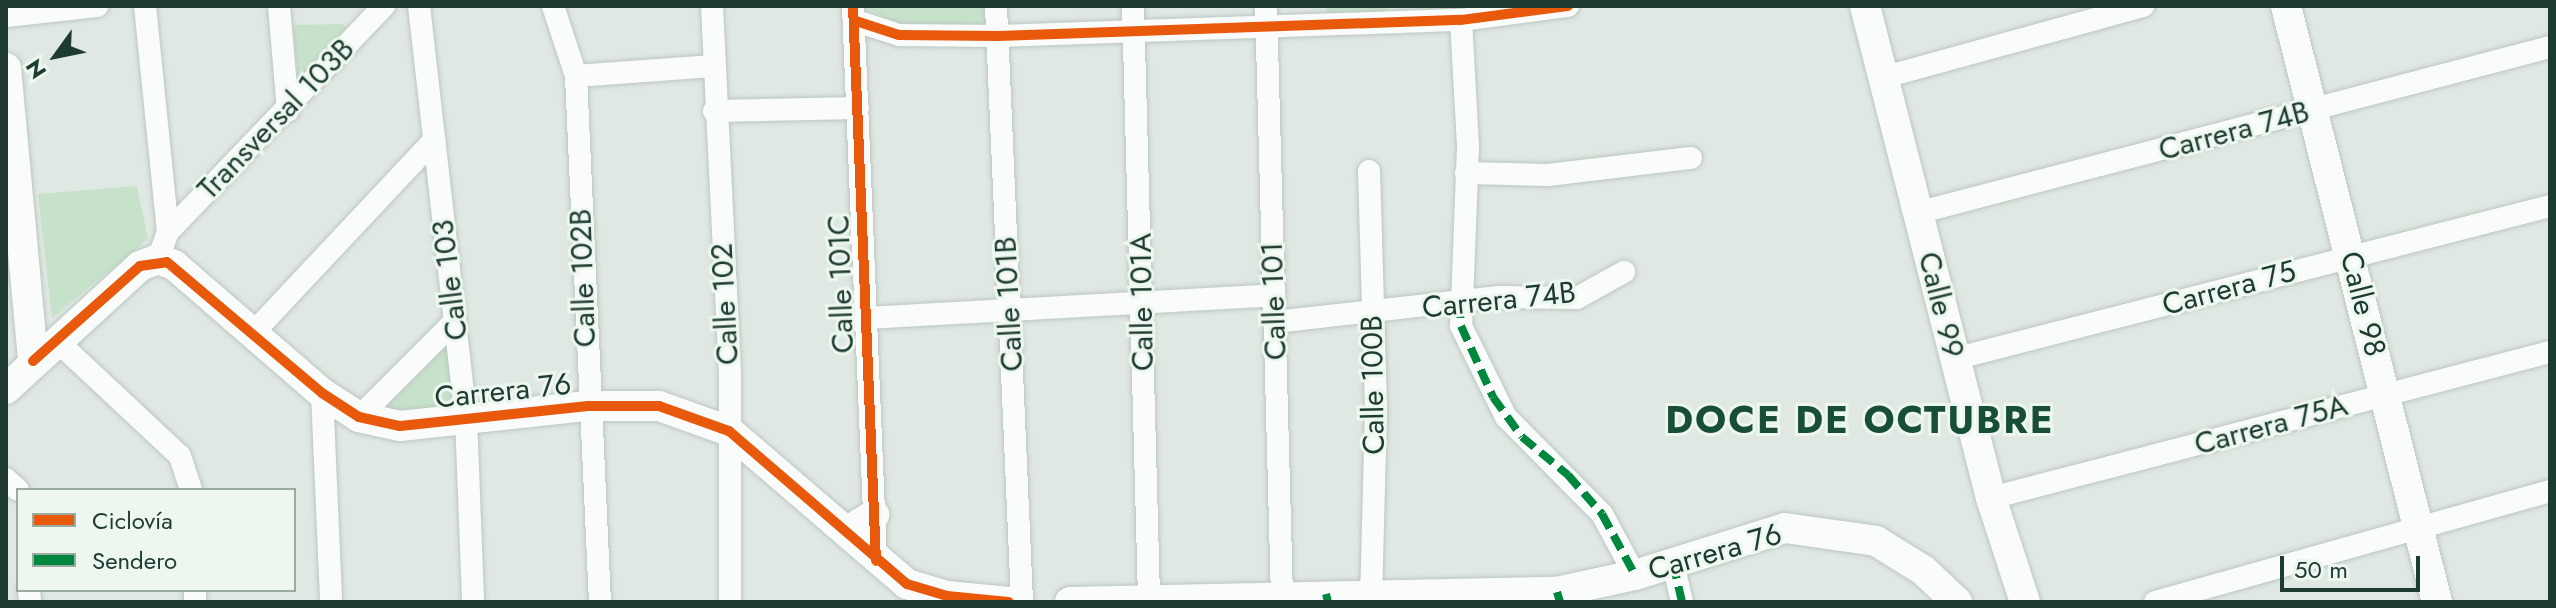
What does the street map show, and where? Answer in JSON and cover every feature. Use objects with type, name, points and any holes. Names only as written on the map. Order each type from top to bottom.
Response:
[{"type":"street","points":[[6,16],[97,6]]},
{"type":"street","points":[[6,389],[33,361],[163,246],[145,6]]},
{"type":"street","points":[[279,6],[288,111]]},
{"type":"street","name":"Transversal 103B","points":[[163,246],[384,6]]},
{"type":"street","name":"Calle 103","points":[[419,6],[466,417],[473,602]]},
{"type":"street","name":"Calle 102B","points":[[553,6],[576,76],[588,406],[600,602]]},
{"type":"street","name":"Calle 102","points":[[712,6],[729,431],[730,602]]},
{"type":"street","name":"Calle 101B","points":[[996,6],[1022,602]]},
{"type":"street","name":"Calle 101A","points":[[1133,6],[1149,598]]},
{"type":"street","points":[[854,13],[899,35],[998,36],[1135,31],[1267,16],[1400,14],[1461,20],[1568,6]]},
{"type":"street","name":"Calle 99","points":[[1865,6],[1991,498],[2025,602]]},
{"type":"street","points":[[1885,77],[2143,6]]},
{"type":"street","name":"Calle 98","points":[[2286,6],[2437,602]]},
{"type":"street","name":"Calle 101C","points":[[854,13],[876,561]]},
{"type":"street","name":"Calle 101","points":[[1267,16],[1282,596]]},
{"type":"street","points":[[1461,20],[1466,173],[1459,302],[1461,326],[1493,397],[1522,437],[1568,475],[1602,514],[1635,575]]},
{"type":"street","name":"Carrera 74B","points":[[1917,213],[2550,47]]},
{"type":"street","points":[[576,76],[713,66]]},
{"type":"street","points":[[6,68],[33,361]]},
{"type":"street","points":[[714,111],[858,108]]},
{"type":"street","points":[[253,333],[434,140]]},
{"type":"street","points":[[1466,173],[1548,175],[1691,158]]},
{"type":"street","name":"Calle 100B","points":[[1369,171],[1371,599]]},
{"type":"street","name":"Carrera 75","points":[[1954,359],[2550,206]]},
{"type":"street","name":"Carrera 76","points":[[163,246],[174,265],[322,393],[359,417],[400,426],[588,406],[659,406],[729,431],[876,561],[907,584],[930,592],[1009,602]]},
{"type":"street","name":"Carrera 74B","points":[[1275,322],[1372,314],[1499,297],[1577,298],[1624,272]]},
{"type":"street","points":[[866,318],[1274,295]]},
{"type":"street","points":[[359,417],[455,321]]},
{"type":"street","points":[[57,341],[180,456],[190,488]]},
{"type":"street","name":"Carrera 75A","points":[[1991,498],[2550,352]]},
{"type":"street","points":[[322,393],[331,602]]},
{"type":"street","points":[[2155,602],[2418,525],[2550,491]]},
{"type":"street","points":[[837,524],[848,531],[874,515]]},
{"type":"street","name":"Carrera 76","points":[[1070,602],[1282,596],[1414,600],[1558,597],[1785,528],[1838,532],[1876,541],[1901,556],[1957,602]]},
{"type":"street","points":[[1673,563],[1682,602]]},
{"type":"green space","points":[[863,6],[988,6],[989,23],[898,25]]},
{"type":"green space","points":[[1326,6],[1385,6],[1386,15],[1326,17]]},
{"type":"green space","points":[[343,24],[347,29],[298,78],[293,25]]},
{"type":"green space","points":[[137,186],[148,239],[52,318],[38,194]]},
{"type":"green space","points":[[448,336],[455,419],[367,414]]},
{"type":"marked path","points":[[1459,302],[1461,326],[1493,397],[1522,437],[1568,475],[1602,514],[1635,575]]},
{"type":"marked path","points":[[1673,563],[1682,602]]},
{"type":"marked path","points":[[1557,592],[1560,602]]},
{"type":"marked path","points":[[1326,594],[1328,602]]},
{"type":"cycle path","points":[[853,6],[876,561]]},
{"type":"cycle path","points":[[856,21],[899,35],[998,36],[1461,20],[1568,6]]},
{"type":"cycle path","points":[[33,361],[140,266],[167,262],[322,393],[359,417],[400,426],[588,406],[659,406],[729,431],[907,584],[947,596],[1009,602]]},
{"type":"district","name":"DOCE DE OCTUBRE","points":[[1860,420]]}]
